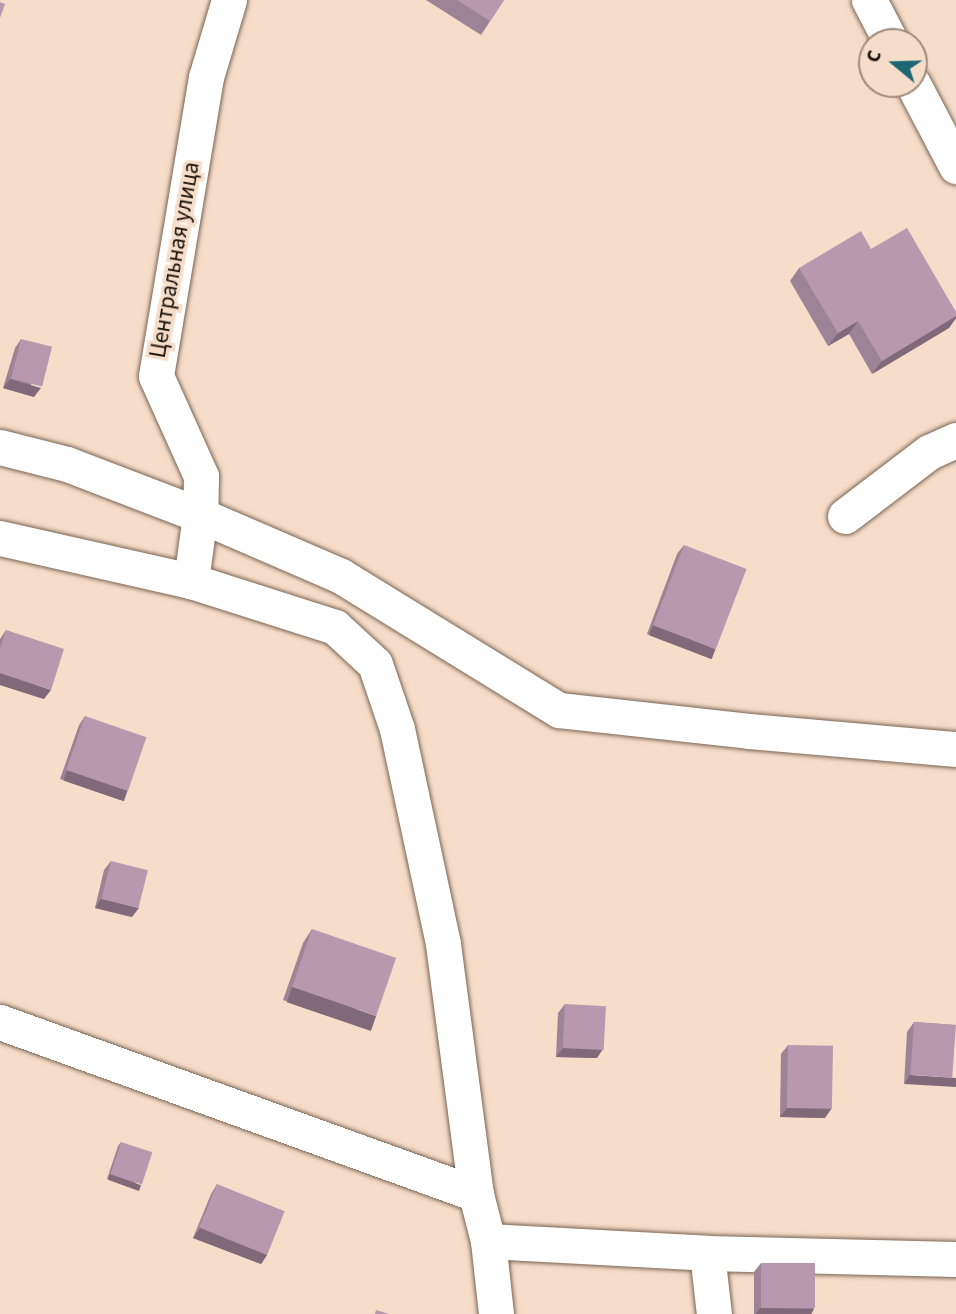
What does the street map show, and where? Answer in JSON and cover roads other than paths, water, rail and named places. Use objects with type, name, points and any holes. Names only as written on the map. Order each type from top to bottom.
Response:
[{"type":"street","name":"Центральная улица","points":[[191,581],[200,515],[201,476],[156,376],[206,77],[229,0]]},
{"type":"street","points":[[869,0],[884,28]]},
{"type":"street","points":[[920,98],[956,166]]},
{"type":"street","points":[[845,516],[929,452],[956,440]]},
{"type":"street","points":[[0,447],[66,464],[200,515],[341,576],[559,710],[749,732],[956,749]]},
{"type":"street","points":[[0,538],[191,581],[335,627],[375,664],[397,729],[443,944],[476,1194],[488,1241],[496,1314]]},
{"type":"street","points":[[0,1022],[476,1194]]},
{"type":"street","points":[[488,1241],[706,1253],[956,1259]]},
{"type":"street","points":[[706,1253],[714,1314]]}]
